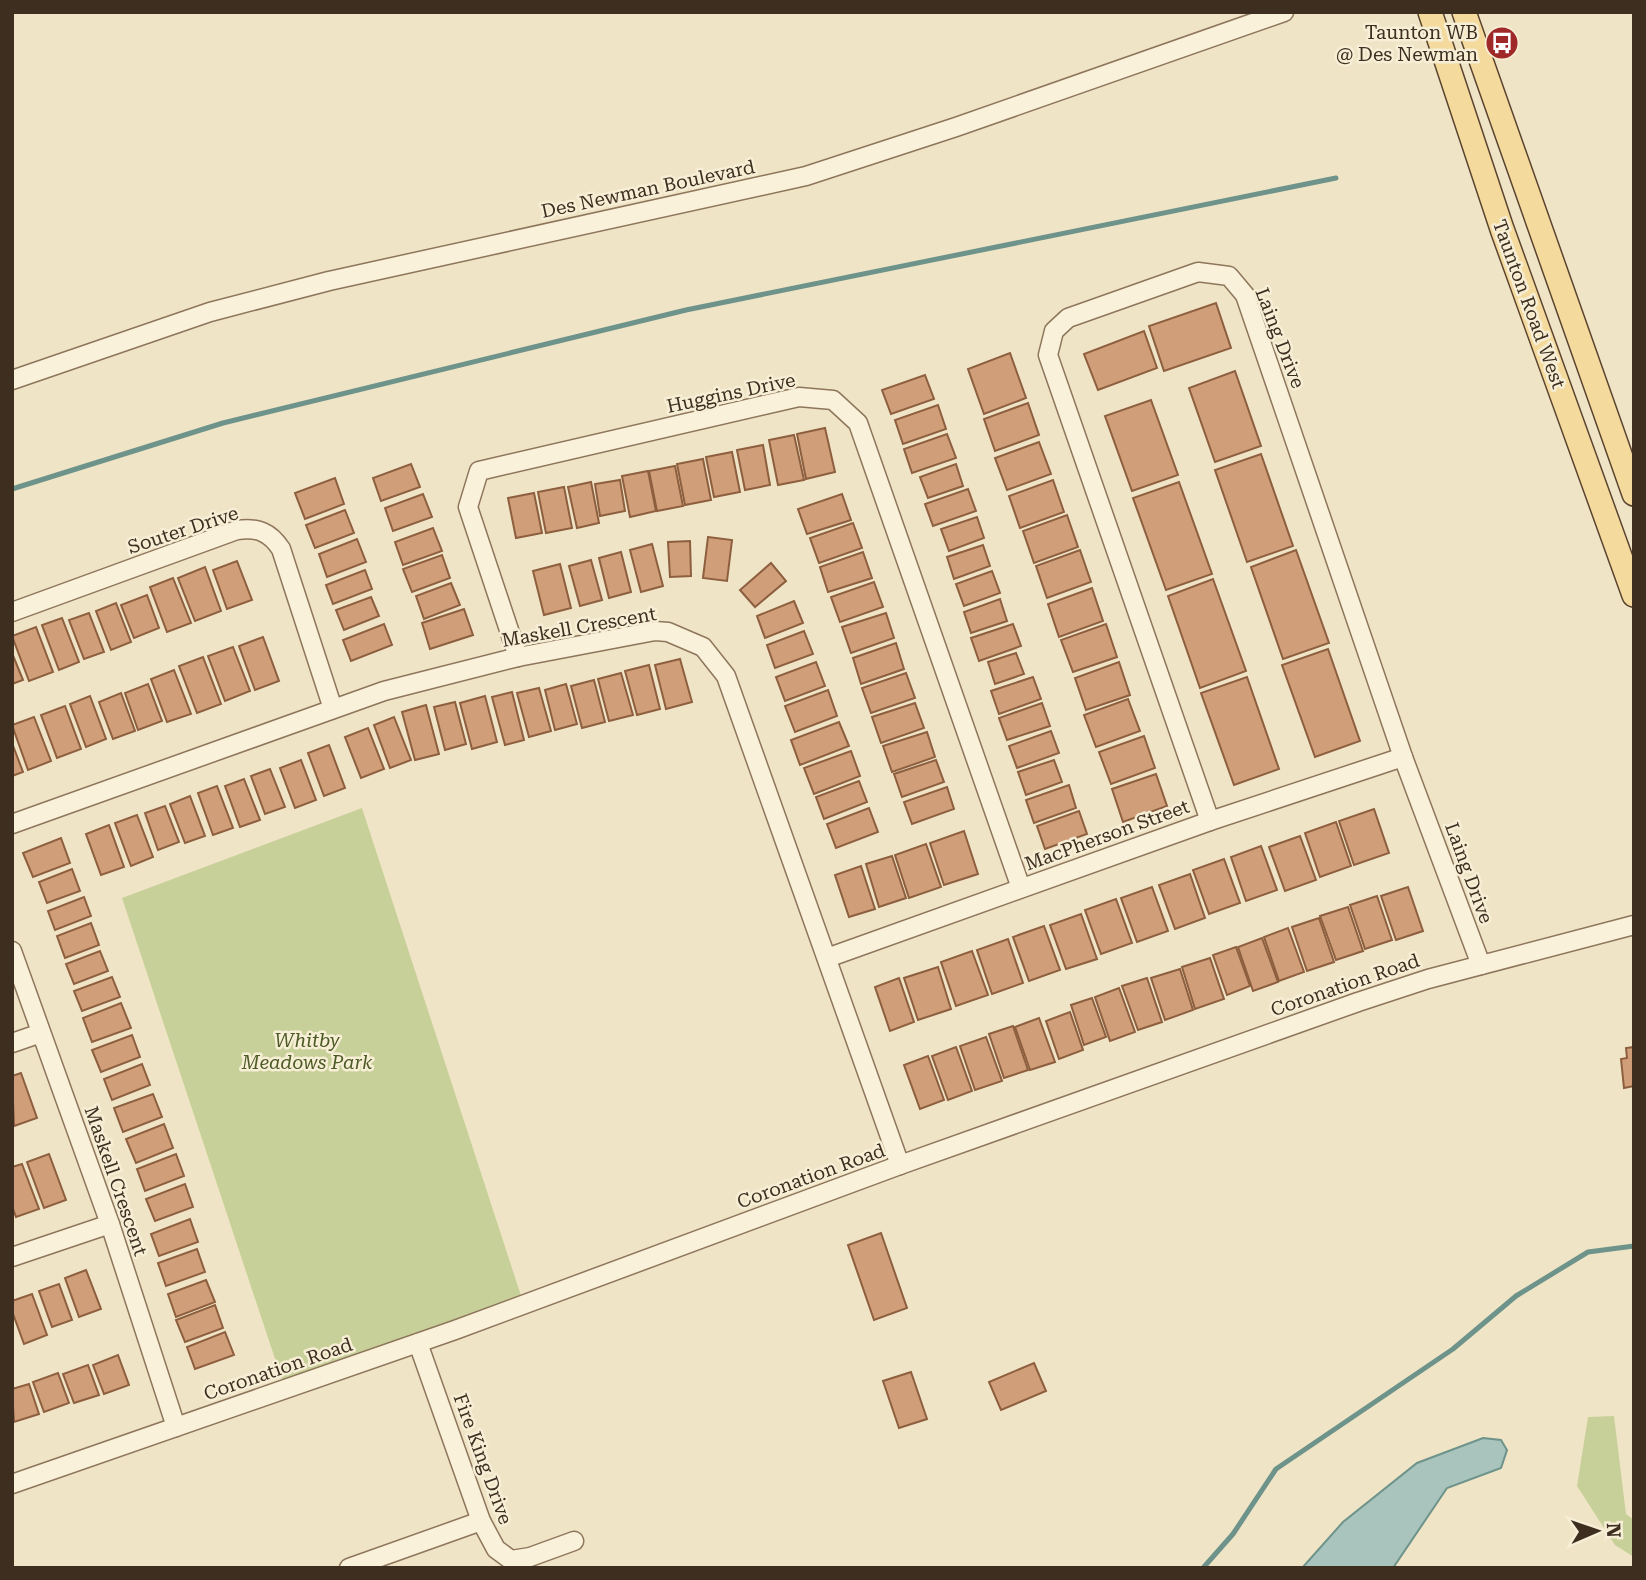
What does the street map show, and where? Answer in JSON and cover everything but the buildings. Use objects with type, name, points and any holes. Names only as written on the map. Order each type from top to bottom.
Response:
[{"type":"main road","name":"Taunton Road West","points":[[1430,12],[1502,229],[1634,595]]},
{"type":"main road","name":"Taunton Road West","points":[[1464,12],[1634,494]]},
{"type":"street","name":"Des Newman Boulevard","points":[[12,380],[210,312],[316,284],[806,176],[956,127],[1284,12]]},
{"type":"street","name":"Laing Drive","points":[[1210,821],[1048,355],[1054,331],[1068,318],[1198,272],[1229,276],[1245,295],[1403,757],[1481,965]]},
{"type":"street","name":"Huggins Drive","points":[[519,657],[468,507],[479,471],[799,397],[833,400],[858,423],[1021,888]]},
{"type":"street","name":"Souter Drive","points":[[12,612],[237,530],[260,530],[270,536],[281,549],[333,709]]},
{"type":"street","name":"Maskell Crescent","points":[[12,824],[384,691],[519,657],[655,631],[680,635],[712,655],[726,676],[900,1165]]},
{"type":"street","name":"MacPherson Street","points":[[827,958],[1210,821],[1403,757]]},
{"type":"street","name":"Coronation Road","points":[[12,1484],[418,1343],[900,1165],[1357,1002],[1632,923]]},
{"type":"street","name":"Maskell Crescent","points":[[12,951],[110,1224],[176,1427]]},
{"type":"street","points":[[12,1043],[41,1033]]},
{"type":"street","points":[[12,1257],[110,1224]]},
{"type":"street","name":"Fire King Drive","points":[[418,1343],[481,1521],[496,1549],[511,1560],[530,1557],[574,1541]]},
{"type":"street","points":[[349,1568],[481,1521]]},
{"type":"green space","name":"Whitby Meadows Park","points":[[362,808],[524,1305],[285,1389],[122,898]]},
{"type":"green space","points":[[1614,1416],[1626,1514],[1634,1520],[1634,1557],[1615,1545],[1577,1486],[1588,1417]]},
{"type":"water","points":[[1483,1438],[1501,1440],[1507,1450],[1501,1468],[1447,1488],[1393,1568],[1302,1568],[1343,1522],[1417,1463]]},
{"type":"waterway","points":[[12,489],[223,423],[686,310],[1336,178]]},
{"type":"waterway","points":[[1203,1568],[1233,1534],[1276,1469],[1453,1349],[1516,1296],[1588,1252],[1634,1246]]},
{"type":"place","name":"Taunton WB @ Des Newman","points":[[1502,43]]}]
